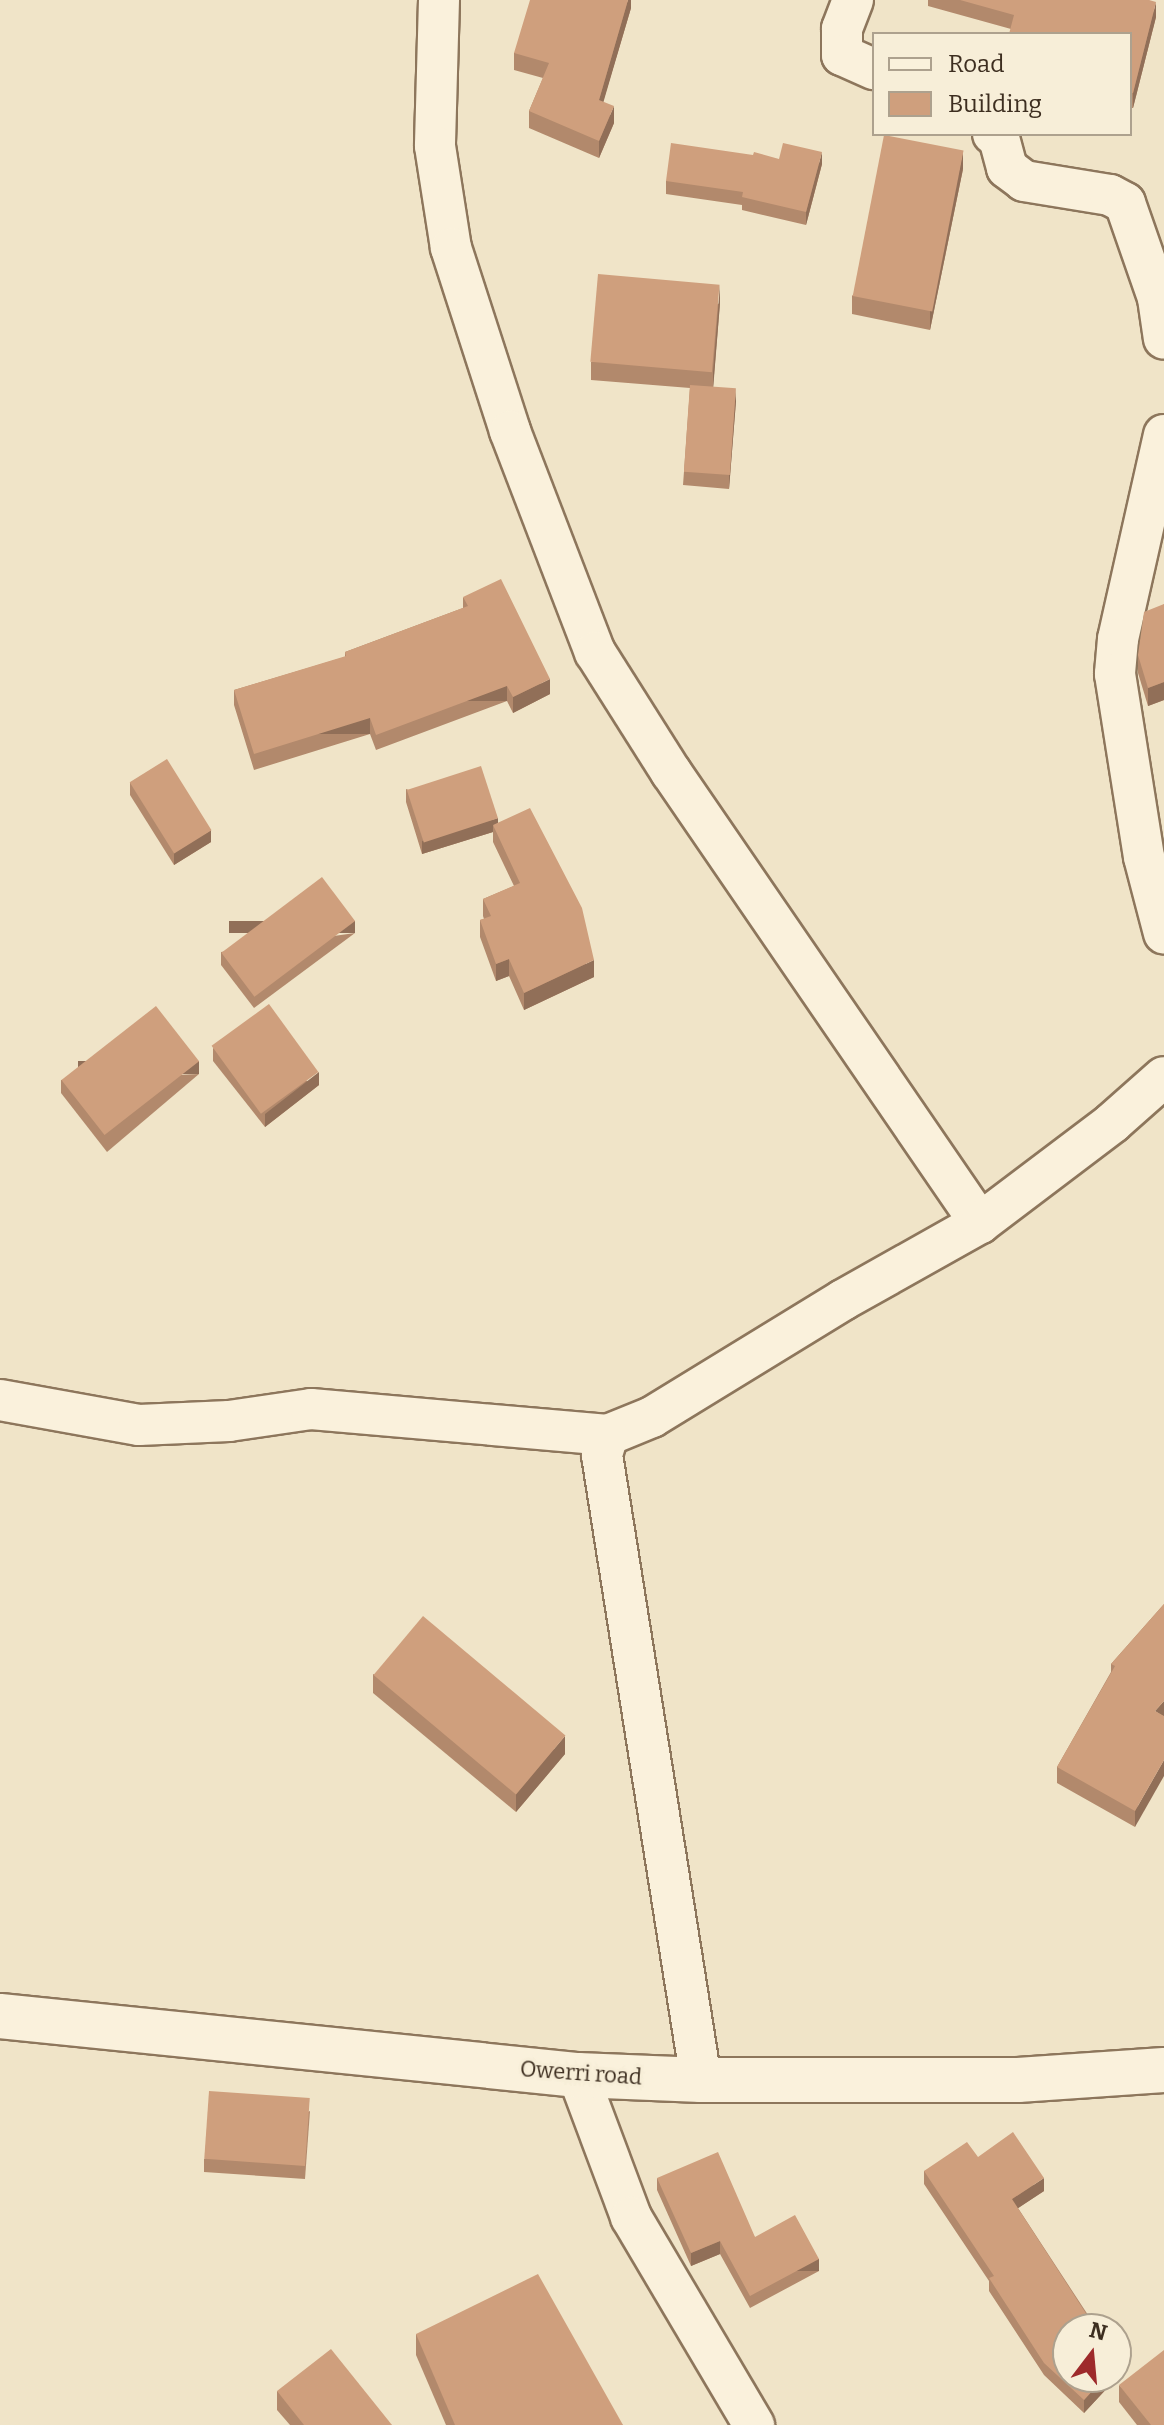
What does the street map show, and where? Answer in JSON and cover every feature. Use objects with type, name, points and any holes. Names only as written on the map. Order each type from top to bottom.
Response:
[{"type":"main road","name":"Owerri road","points":[[0,2016],[578,2075],[701,2080],[1018,2080],[1164,2070]]},
{"type":"street","points":[[439,0],[435,146],[451,248],[510,431],[595,652],[671,772],[980,1223]]},
{"type":"street","points":[[853,0],[842,29],[842,55],[872,68]]},
{"type":"street","points":[[996,136],[1007,168],[1024,181],[1110,195],[1125,203],[1158,298],[1164,339]]},
{"type":"street","points":[[1164,435],[1118,639],[1115,674],[1144,857],[1164,933]]},
{"type":"street","points":[[0,1400],[139,1425],[229,1421],[311,1409],[608,1435],[652,1417],[843,1300],[980,1223],[1112,1123],[1164,1077]]},
{"type":"street","points":[[608,1435],[602,1455],[701,2080]]},
{"type":"street","points":[[578,2075],[631,2217],[754,2425]]},
{"type":"building","points":[[530,0],[628,0],[599,100],[614,106],[599,141],[529,111],[549,63],[514,53]]},
{"type":"building","points":[[960,0],[1156,2],[1133,93],[1132,32],[1010,32],[1014,15]]},
{"type":"building","points":[[884,136],[964,150],[932,311],[853,296]]},
{"type":"building","points":[[671,143],[753,155],[754,152],[779,159],[783,143],[822,152],[806,212],[742,197],[743,192],[666,181]]},
{"type":"building","points":[[598,274],[720,285],[712,372],[590,362]]},
{"type":"building","points":[[690,385],[736,388],[730,475],[684,472]]},
{"type":"building","points":[[501,579],[550,679],[513,697],[507,686],[376,735],[370,718],[254,754],[234,690],[346,656],[345,652],[468,606],[463,597]]},
{"type":"building","points":[[1164,604],[1164,682],[1148,688],[1138,655],[1144,612]]},
{"type":"building","points":[[167,759],[212,830],[174,854],[130,782]]},
{"type":"building","points":[[481,766],[498,818],[424,842],[407,790]]},
{"type":"building","points":[[530,808],[582,908],[594,960],[524,993],[509,959],[496,964],[480,920],[491,916],[483,899],[520,883],[493,825]]},
{"type":"building","points":[[322,877],[355,921],[254,997],[221,953]]},
{"type":"building","points":[[269,1004],[318,1072],[261,1114],[212,1046]]},
{"type":"building","points":[[156,1006],[199,1061],[105,1135],[61,1080]]},
{"type":"building","points":[[1164,1604],[1164,1701],[1155,1711],[1164,1716],[1164,1760],[1135,1811],[1057,1767],[1115,1666],[1111,1664]]},
{"type":"building","points":[[423,1616],[565,1736],[516,1795],[374,1675]]},
{"type":"building","points":[[209,2091],[310,2098],[305,2166],[204,2159]]},
{"type":"building","points":[[1013,2132],[1044,2178],[1012,2199],[1086,2313],[1052,2313],[1052,2370],[1044,2363],[989,2278],[994,2276],[924,2171],[967,2142],[978,2157]]},
{"type":"building","points":[[718,2152],[755,2237],[795,2215],[819,2259],[750,2296],[720,2241],[691,2253],[657,2178]]},
{"type":"building","points":[[538,2274],[623,2425],[455,2425],[416,2334]]},
{"type":"building","points":[[331,2349],[392,2425],[304,2425],[277,2391]]},
{"type":"building","points":[[1164,2350],[1164,2425],[1151,2425],[1125,2393],[1132,2393],[1132,2375]]},
{"type":"building","points":[[1076,2393],[1090,2393],[1084,2400]]}]
